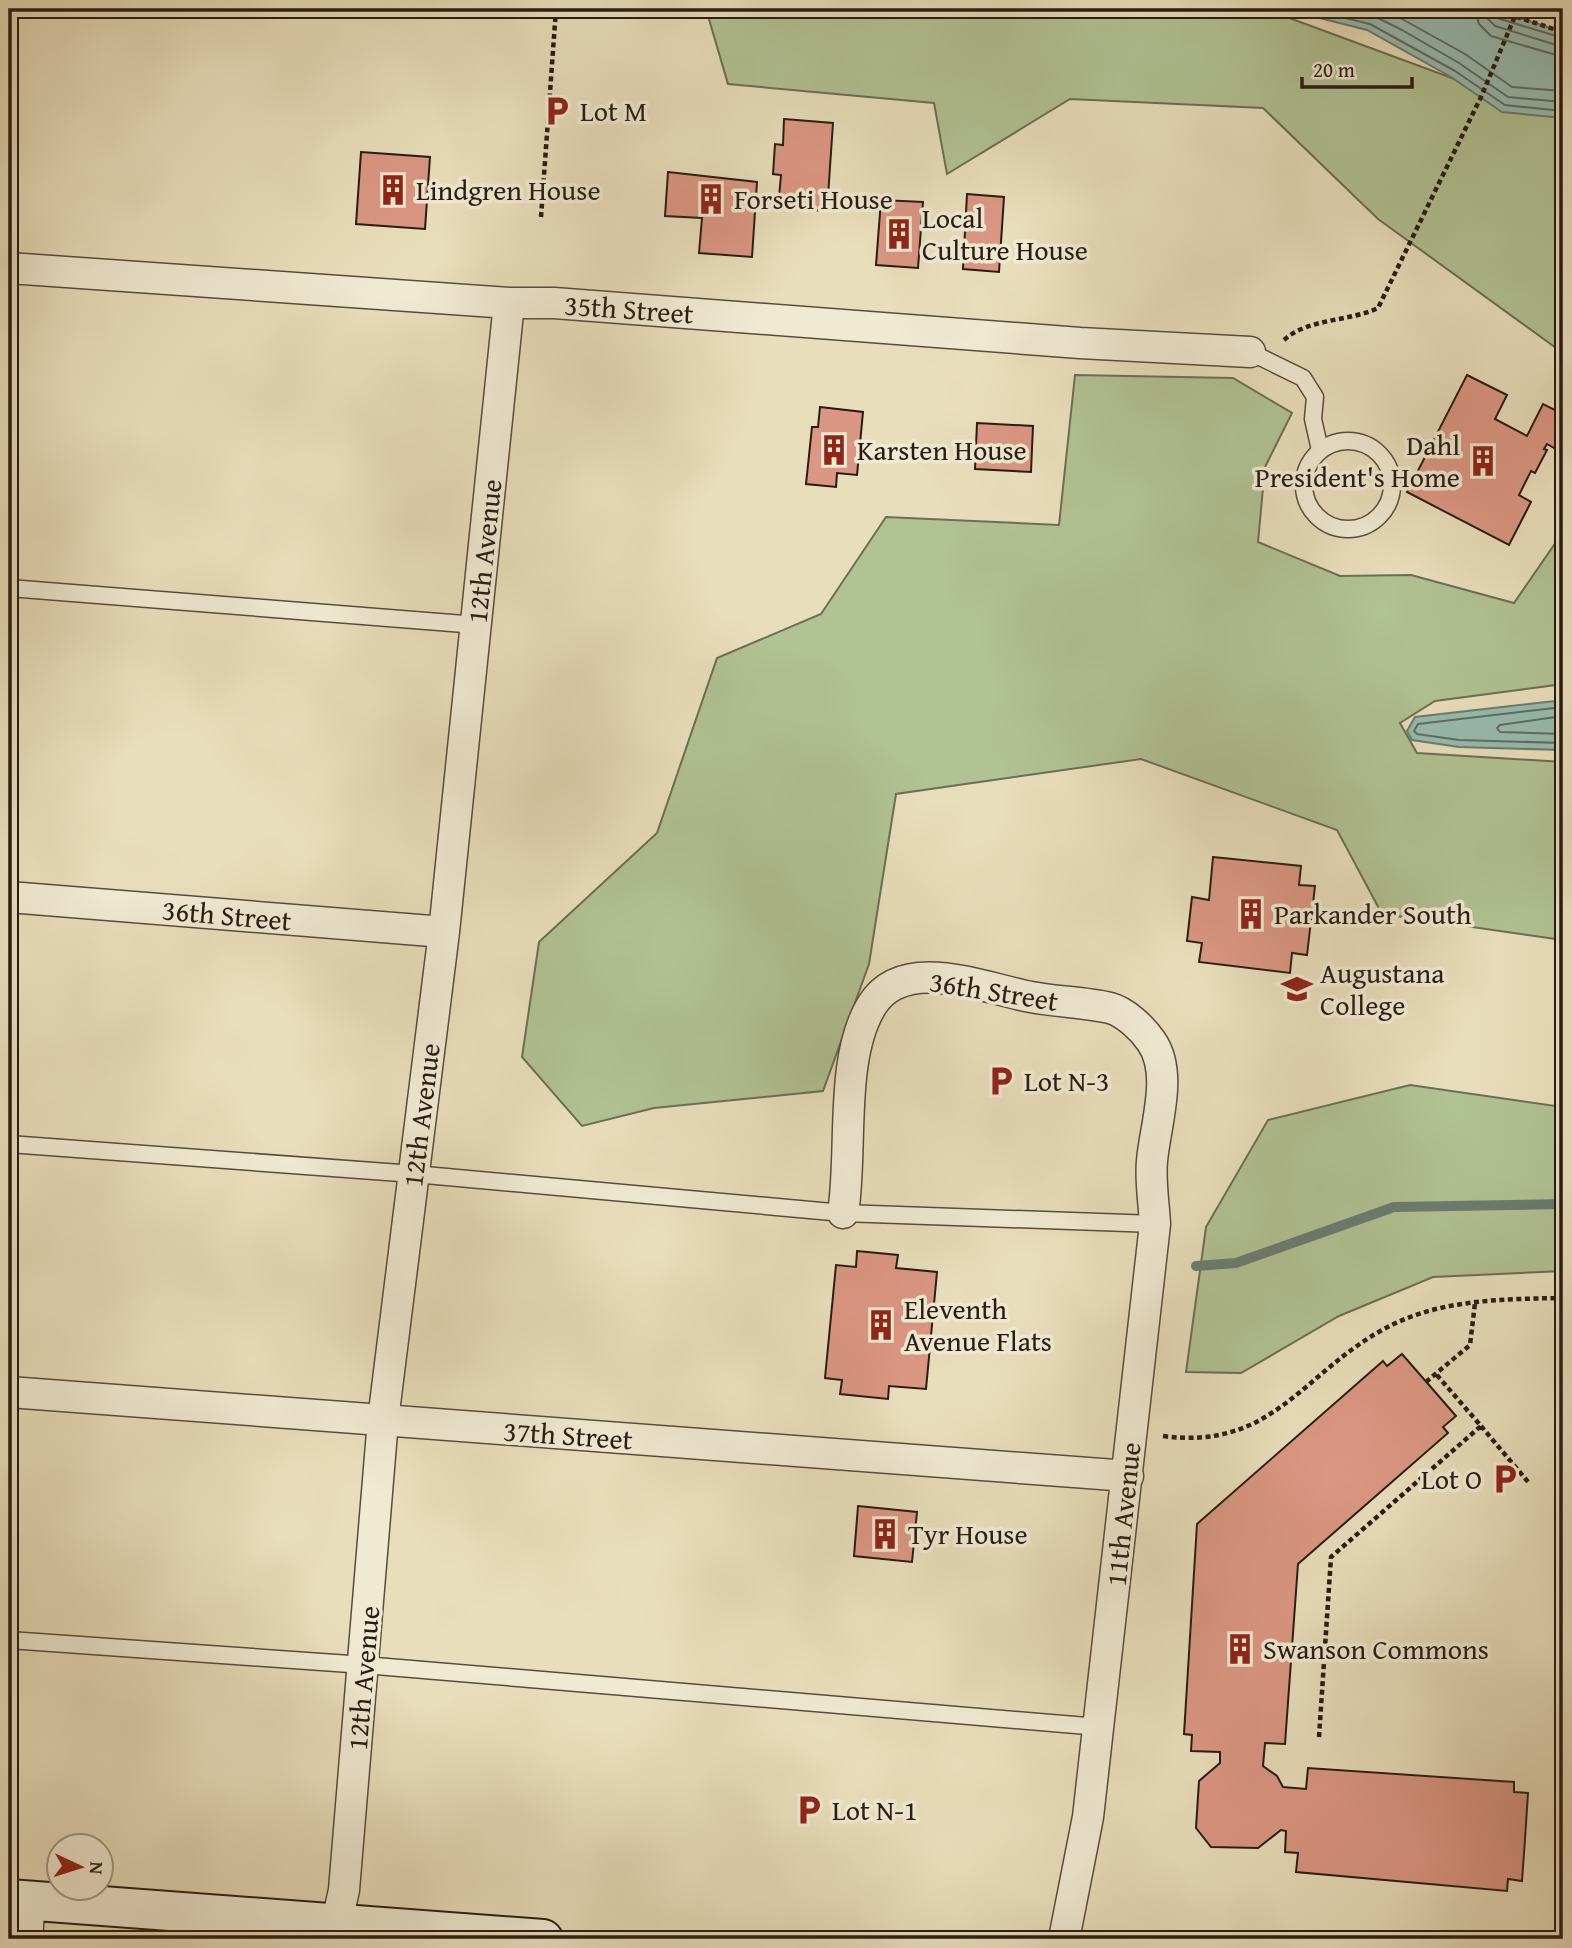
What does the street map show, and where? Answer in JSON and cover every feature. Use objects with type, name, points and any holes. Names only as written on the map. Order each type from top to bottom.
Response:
[{"type":"street","name":"35th Street","points":[[9,268],[509,303],[554,303],[1066,342],[1250,352]]},
{"type":"street","name":"12th Avenue","points":[[336,1926],[344,1890],[383,1420],[444,932],[509,303]]},
{"type":"street","name":"36th Street","points":[[9,897],[444,932]]},
{"type":"street","name":"36th Street","points":[[843,1213],[848,1181],[854,1049],[861,1025],[874,1001],[891,987],[910,980],[934,977],[976,982],[1008,993],[1111,1008],[1130,1018],[1152,1042],[1160,1064],[1161,1086]]},
{"type":"street","name":"11th Avenue","points":[[1064,1939],[1088,1817],[1128,1476],[1155,1224],[1152,1163],[1161,1086]]},
{"type":"street","name":"37th Street","points":[[9,1392],[1128,1476]]},
{"type":"street","points":[[27,1939],[20,1900],[336,1926],[543,1939]]},
{"type":"lane","points":[[1250,352],[1303,378],[1315,397],[1313,419],[1320,450]]},
{"type":"lane","points":[[1350,440],[1376,450],[1386,462],[1391,474],[1391,497],[1385,511],[1370,524],[1354,530],[1332,528],[1317,517],[1308,504],[1304,476],[1310,461],[1320,450],[1338,441],[1350,440]]},
{"type":"lane","points":[[9,588],[477,625]]},
{"type":"lane","points":[[9,1144],[414,1174],[843,1213],[1155,1224]]},
{"type":"lane","points":[[9,1640],[364,1665],[1099,1727]]},
{"type":"path","points":[[541,217],[556,9]]},
{"type":"path","points":[[1492,9],[1563,32]]},
{"type":"path","points":[[1280,343],[1290,335],[1319,323],[1344,320],[1378,308],[1481,97],[1515,16]]},
{"type":"path","points":[[1131,1431],[1183,1438],[1206,1437],[1244,1428],[1287,1404],[1359,1345],[1387,1327],[1456,1304],[1563,1298]]},
{"type":"path","points":[[1426,1382],[1470,1345],[1475,1303]]},
{"type":"path","points":[[1436,1374],[1529,1483]]},
{"type":"path","points":[[1318,1737],[1331,1557],[1481,1426]]},
{"type":"green space","points":[[706,9],[1265,9],[1563,119],[1563,353],[1378,219],[1263,108],[1070,99],[947,174],[934,103],[728,84]]},
{"type":"green space","points":[[1075,375],[1233,378],[1292,413],[1265,467],[1258,542],[1340,576],[1411,575],[1514,603],[1563,532],[1563,684],[1435,701],[1400,723],[1417,753],[1563,762],[1563,940],[1382,914],[1337,830],[1141,759],[896,794],[869,964],[823,1091],[654,1108],[582,1126],[522,1057],[539,942],[657,833],[717,658],[821,614],[886,517],[1059,525]]},
{"type":"green space","points":[[1410,1085],[1563,1107],[1563,1271],[1433,1277],[1339,1316],[1241,1373],[1186,1372],[1206,1227],[1268,1120]]},
{"type":"water","points":[[1284,9],[1492,9],[1563,32],[1563,118],[1502,112],[1451,77],[1367,30]]},
{"type":"water","points":[[1563,700],[1563,750],[1459,747],[1412,740],[1407,731],[1415,717]]},
{"type":"building","points":[[784,119],[833,123],[827,211],[778,208],[781,175],[773,174],[775,144],[783,145]]},
{"type":"building","name":"Lindgren House","points":[[361,152],[430,157],[425,229],[356,224]]},
{"type":"building","name":"Forseti House","points":[[668,172],[757,182],[752,257],[699,253],[702,218],[665,216]]},
{"type":"building","points":[[967,194],[1004,197],[999,272],[963,269]]},
{"type":"building","name":"Local Culture House","points":[[881,200],[923,202],[918,268],[876,265]]},
{"type":"building","name":"Dahl President's Home","points":[[1467,375],[1507,395],[1495,419],[1527,436],[1543,404],[1563,414],[1563,435],[1556,449],[1547,444],[1544,449],[1547,450],[1535,473],[1531,471],[1519,495],[1531,502],[1509,545],[1407,492]]},
{"type":"building","name":"Karsten House","points":[[820,407],[863,412],[857,475],[837,473],[836,487],[806,484],[812,427],[818,427]]},
{"type":"building","points":[[977,423],[1033,426],[1031,472],[975,469]]},
{"type":"building","name":"Parkander South","points":[[1213,857],[1301,866],[1299,885],[1315,886],[1307,955],[1292,953],[1290,973],[1199,962],[1202,943],[1187,941],[1192,897],[1209,900]]},
{"type":"building","name":"Eleventh Avenue Flats","points":[[857,1251],[898,1255],[896,1268],[937,1272],[926,1389],[889,1386],[888,1399],[840,1394],[842,1380],[825,1378],[836,1265],[856,1267]]},
{"type":"building","name":"Swanson Commons","points":[[1402,1354],[1456,1416],[1443,1427],[1448,1433],[1298,1564],[1285,1744],[1265,1743],[1263,1766],[1277,1776],[1283,1787],[1306,1789],[1308,1768],[1514,1782],[1514,1792],[1528,1793],[1522,1881],[1508,1879],[1507,1891],[1296,1872],[1298,1853],[1285,1852],[1286,1831],[1281,1830],[1258,1848],[1211,1847],[1196,1828],[1199,1781],[1220,1763],[1220,1752],[1191,1751],[1192,1735],[1184,1734],[1197,1524],[1383,1361],[1387,1366]]},
{"type":"building","name":"Tyr House","points":[[858,1506],[917,1512],[912,1562],[854,1556]]},
{"type":"waterway","points":[[1196,1266],[1236,1263],[1394,1207],[1563,1204]]},
{"type":"place","name":"Lot M","points":[[557,111]]},
{"type":"place","name":"Lindgren House","points":[[393,190]]},
{"type":"place","name":"Forseti House","points":[[711,199]]},
{"type":"place","name":"Local Culture House","points":[[899,234]]},
{"type":"place","name":"Karsten House","points":[[834,450]]},
{"type":"place","name":"Dahl President's Home","points":[[1483,461]]},
{"type":"place","name":"Parkander South","points":[[1251,914]]},
{"type":"place","name":"Augustana College","points":[[1297,989]]},
{"type":"place","name":"Lot N-3","points":[[1001,1081]]},
{"type":"place","name":"Eleventh Avenue Flats","points":[[881,1325]]},
{"type":"place","name":"Lot O","points":[[1505,1479]]},
{"type":"place","name":"Tyr House","points":[[885,1534]]},
{"type":"place","name":"Swanson Commons","points":[[1240,1649]]},
{"type":"place","name":"Lot N-1","points":[[809,1810]]}]
